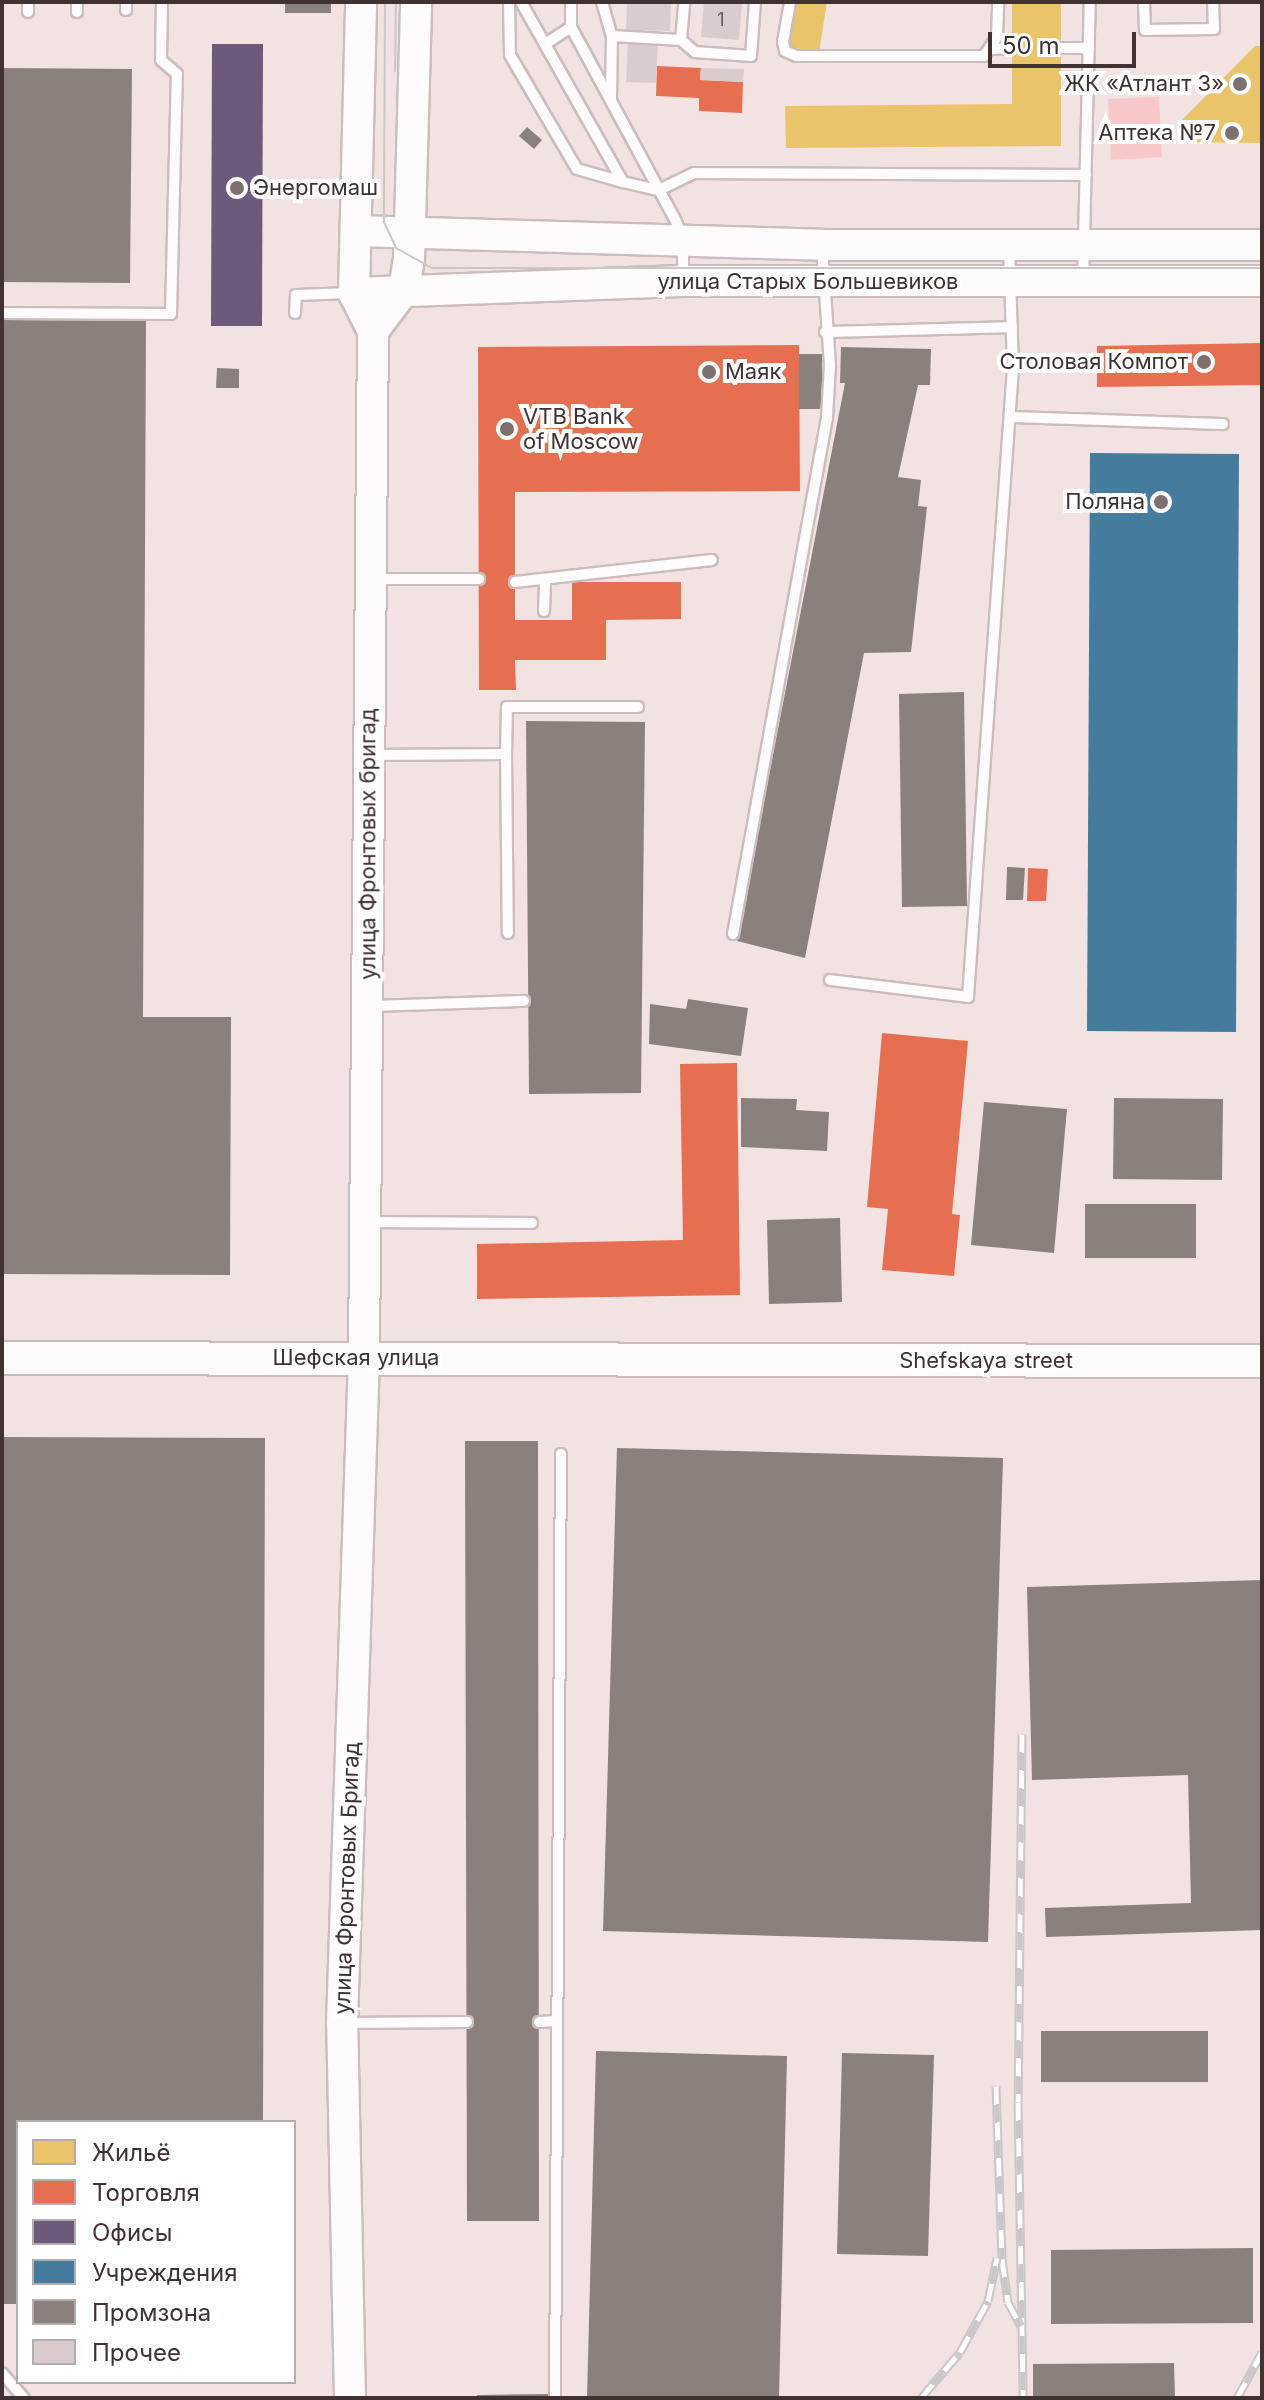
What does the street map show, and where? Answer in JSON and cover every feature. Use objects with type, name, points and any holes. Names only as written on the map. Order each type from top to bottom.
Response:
[{"type":"main road","name":"улица Фронтовых бригад","points":[[361,2],[354,293],[373,331],[364,1358]]},
{"type":"main road","points":[[373,331],[404,290],[410,232],[416,2]]},
{"type":"main road","name":"улица Старых Большевиков","points":[[356,231],[822,245],[1262,245]]},
{"type":"main road","name":"улица Старых Большевиков","points":[[354,293],[682,281],[1262,281]]},
{"type":"main road","name":"Шефская улица","points":[[2,1358],[1262,1361]]},
{"type":"main road","name":"улица Фронтовых Бригад","points":[[350,2398],[342,2023],[364,1358]]},
{"type":"lane","points":[[2,313],[171,314],[177,74],[161,60],[162,2]]},
{"type":"lane","points":[[509,2],[510,55],[577,169],[659,190],[694,173],[1086,175]]},
{"type":"lane","points":[[521,2],[623,182]]},
{"type":"lane","points":[[571,2],[571,27],[683,240],[682,281]]},
{"type":"lane","points":[[602,2],[612,36],[610,101]]},
{"type":"lane","points":[[681,40],[684,2]]},
{"type":"lane","points":[[612,36],[681,40],[695,52],[751,56],[755,2]]},
{"type":"lane","points":[[790,2],[783,42],[785,51],[796,56],[984,56],[993,49],[1012,48]]},
{"type":"lane","points":[[993,49],[998,2]]},
{"type":"lane","points":[[1083,280],[1090,2]]},
{"type":"lane","points":[[1144,2],[1145,30],[1214,29],[1213,2]]},
{"type":"lane","points":[[545,44],[571,27]]},
{"type":"lane","points":[[1061,48],[1089,48]]},
{"type":"lane","points":[[733,934],[827,418],[822,245]]},
{"type":"lane","points":[[830,980],[968,997],[1010,417],[1012,327],[1009,246]]},
{"type":"lane","points":[[295,313],[296,295],[354,293]]},
{"type":"lane","points":[[825,332],[1012,327]]},
{"type":"lane","points":[[1010,417],[1223,424]]},
{"type":"lane","points":[[515,582],[712,560]]},
{"type":"lane","points":[[371,579],[479,579]]},
{"type":"lane","points":[[544,611],[545,579]]},
{"type":"lane","points":[[508,933],[507,707],[638,707]]},
{"type":"lane","points":[[368,755],[506,754]]},
{"type":"lane","points":[[367,1006],[524,1001]]},
{"type":"lane","points":[[366,1222],[532,1223]]},
{"type":"lane","points":[[555,2398],[561,1454]]},
{"type":"lane","points":[[539,2022],[557,2021]]},
{"type":"lane","points":[[342,2023],[467,2022]]},
{"type":"lane","points":[[2,2373],[24,2398]]},
{"type":"shaded area","points":[[1159,97],[1162,157],[1111,160],[1108,99]]},
{"type":"building: Жильё","points":[[795,2],[827,2],[819,52],[788,47]]},
{"type":"building: Жильё","points":[[1012,2],[1061,2],[1061,146],[786,148],[785,106],[1012,104]]},
{"type":"building: Жильё","name":"ЖК «Атлант 3»","points":[[1255,46],[1262,46],[1262,143],[1183,142],[1181,121]]},
{"type":"building: Торговля","points":[[657,66],[701,68],[700,80],[743,82],[742,113],[699,111],[699,98],[656,96]]},
{"type":"building: Торговля","points":[[1262,343],[1262,385],[1097,387],[1097,346]]},
{"type":"building: Торговля","points":[[799,345],[800,491],[515,492],[515,620],[572,620],[572,582],[681,582],[681,619],[606,620],[606,660],[515,660],[516,690],[479,690],[478,347]]},
{"type":"building: Торговля","points":[[1028,868],[1048,869],[1046,901],[1027,901]]},
{"type":"building: Торговля","points":[[882,1033],[968,1041],[952,1214],[960,1215],[954,1276],[882,1270],[888,1209],[867,1207]]},
{"type":"building: Торговля","points":[[737,1063],[740,1295],[477,1299],[477,1244],[683,1240],[680,1064]]},
{"type":"building: Офисы","name":"Энергомаш","points":[[212,44],[263,44],[262,326],[211,326]]},
{"type":"building: Учреждения","points":[[1090,453],[1239,454],[1236,1032],[1087,1031]]},
{"type":"building: Промзона","points":[[285,2],[331,2],[331,13],[285,13]]},
{"type":"building: Промзона","points":[[2,68],[132,69],[130,283],[2,282]]},
{"type":"building: Промзона","points":[[527,127],[542,140],[534,149],[519,136]]},
{"type":"building: Промзона","points":[[2,320],[146,320],[143,1017],[231,1017],[230,1275],[2,1274]]},
{"type":"building: Промзона","points":[[841,347],[931,349],[930,385],[918,385],[898,477],[921,480],[918,506],[927,507],[911,652],[864,653],[805,958],[737,941],[845,383],[840,383]]},
{"type":"building: Промзона","points":[[799,354],[822,354],[822,409],[799,409]]},
{"type":"building: Промзона","points":[[217,368],[239,369],[239,388],[216,388]]},
{"type":"building: Промзона","points":[[964,692],[967,906],[902,907],[899,694]]},
{"type":"building: Промзона","points":[[526,721],[645,722],[641,1093],[529,1094]]},
{"type":"building: Промзона","points":[[1007,867],[1025,868],[1023,900],[1006,900]]},
{"type":"building: Промзона","points":[[688,999],[748,1008],[741,1056],[649,1044],[650,1004],[686,1009]]},
{"type":"building: Промзона","points":[[741,1098],[797,1099],[796,1110],[829,1112],[827,1151],[741,1147]]},
{"type":"building: Промзона","points":[[1114,1098],[1223,1099],[1222,1180],[1113,1179]]},
{"type":"building: Промзона","points":[[984,1102],[1067,1109],[1054,1253],[971,1245]]},
{"type":"building: Промзона","points":[[1085,1204],[1196,1204],[1196,1258],[1085,1258]]},
{"type":"building: Промзона","points":[[840,1218],[842,1302],[769,1304],[767,1220]]},
{"type":"building: Промзона","points":[[2,1437],[265,1438],[263,2120],[16,2120],[16,2304],[2,2304]]},
{"type":"building: Промзона","points":[[465,1441],[538,1441],[539,2221],[467,2221]]},
{"type":"building: Промзона","points":[[617,1448],[1003,1458],[988,1942],[603,1931]]},
{"type":"building: Промзона","points":[[1262,1580],[1262,1930],[1046,1937],[1045,1908],[1191,1903],[1188,1775],[1032,1780],[1027,1587]]},
{"type":"building: Промзона","points":[[1041,2031],[1208,2031],[1208,2082],[1041,2082]]},
{"type":"building: Промзона","points":[[596,2051],[787,2056],[779,2398],[587,2398]]},
{"type":"building: Промзона","points":[[842,2053],[934,2055],[928,2256],[837,2254]]},
{"type":"building: Промзона","points":[[1253,2248],[1253,2323],[1051,2324],[1051,2250]]},
{"type":"building: Промзона","points":[[1174,2363],[1175,2398],[1033,2398],[1033,2364]]},
{"type":"building: Промзона","points":[[548,2394],[548,2398],[477,2398],[477,2395]]},
{"type":"building: Прочее","points":[[627,2],[671,2],[670,31],[626,30]]},
{"type":"building: Прочее","points":[[704,2],[742,2],[739,40],[701,37]]},
{"type":"building: Прочее","points":[[628,42],[658,43],[656,83],[626,82]]},
{"type":"building: Прочее","points":[[701,68],[744,69],[743,82],[700,80]]},
{"type":"tram line","points":[[385,2],[384,222],[396,248],[432,268],[1262,268]]},
{"type":"tram line","points":[[395,71],[396,2]]},
{"type":"railway","points":[[1022,1734],[1018,2102],[1023,2398]]},
{"type":"railway","points":[[996,2086],[1002,2259],[1008,2302],[1021,2326]]},
{"type":"railway","points":[[921,2398],[960,2352],[988,2301],[997,2258]]},
{"type":"railway","points":[[1237,2398],[1262,2352]]},
{"type":"place","name":"ЖК «Атлант 3»","points":[[1240,84]]},
{"type":"place","name":"Аптека №7","points":[[1232,133]]},
{"type":"place","name":"Энергомаш","points":[[237,188]]},
{"type":"place","name":"Столовая Компот","points":[[1204,362]]},
{"type":"place","name":"Маяк","points":[[709,372]]},
{"type":"place","name":"VTB Bank of Moscow","points":[[507,429]]},
{"type":"place","name":"Поляна","points":[[1161,502]]}]
